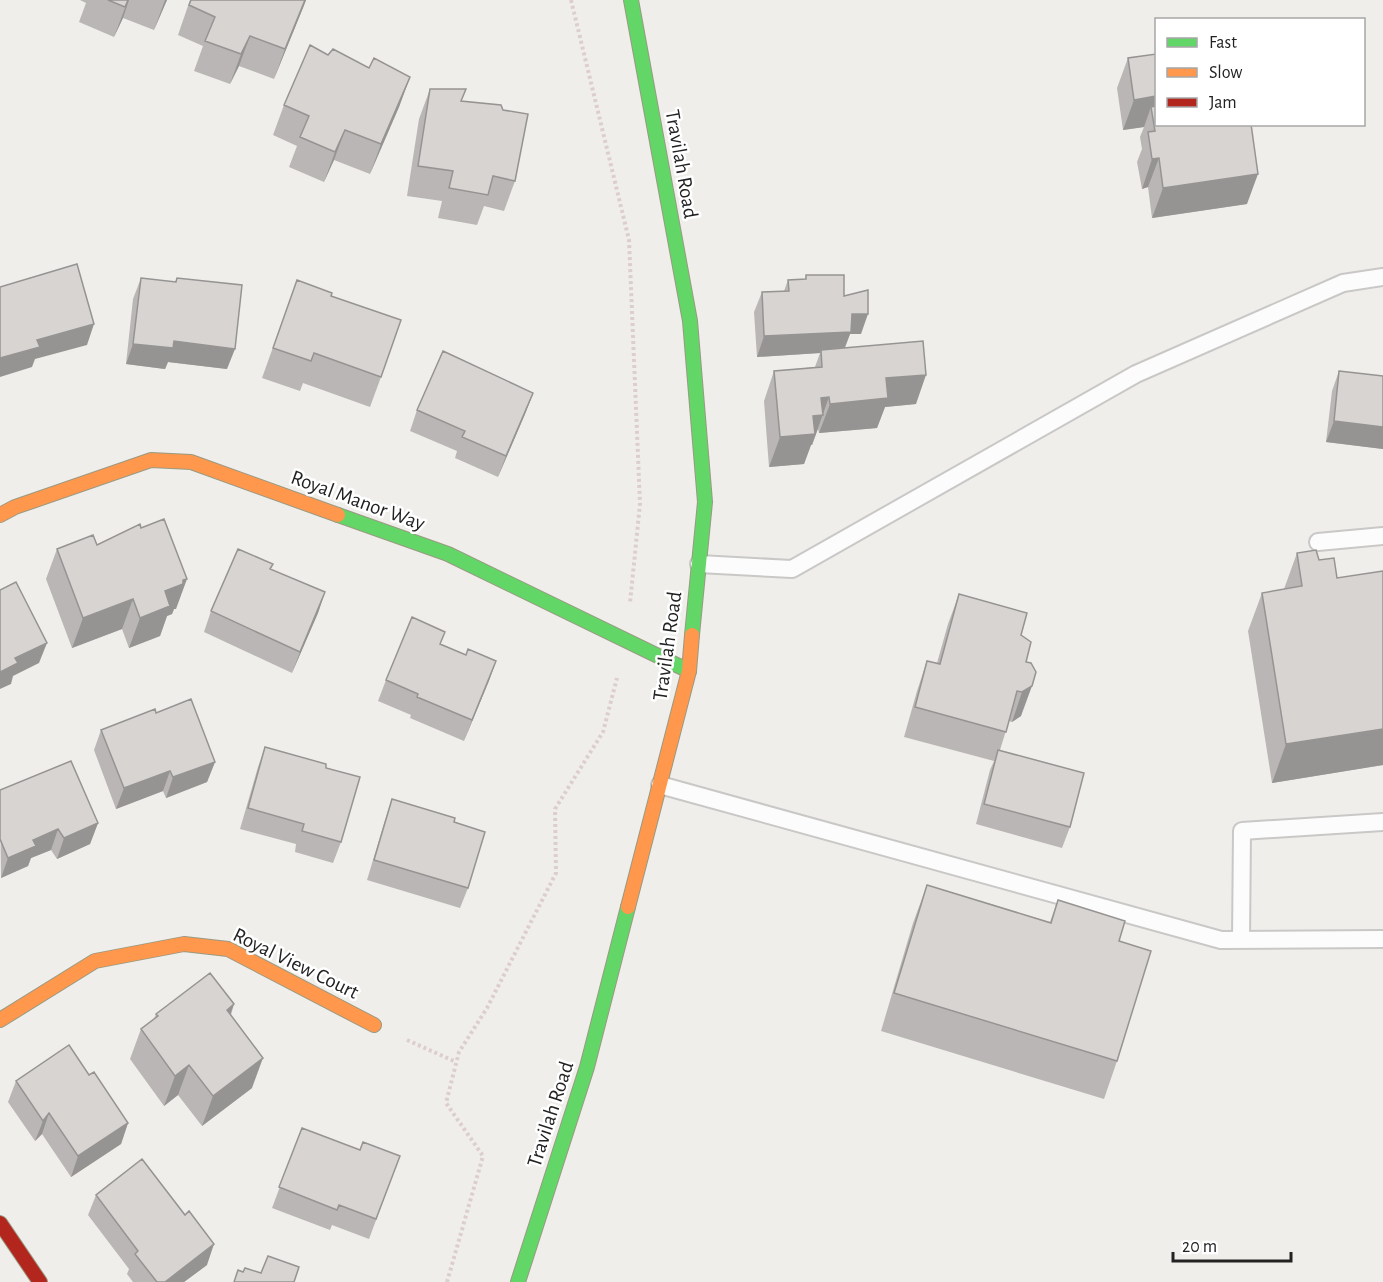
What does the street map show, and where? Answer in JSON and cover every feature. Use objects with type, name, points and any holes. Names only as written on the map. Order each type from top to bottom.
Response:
[{"type":"main road","name":"Travilah Road","points":[[518,1282],[587,1067],[689,671],[705,502],[690,321],[632,0]]},
{"type":"main road","name":"Royal Manor Way","points":[[0,515],[15,507],[151,460],[191,462],[448,554],[689,671]]},
{"type":"main road","name":"Royal View Court","points":[[0,1020],[95,961],[184,945],[228,949],[374,1025]]},
{"type":"main road","points":[[0,1223],[40,1282]]},
{"type":"lane","points":[[699,564],[792,569],[1136,374],[1343,283],[1383,276]]},
{"type":"lane","points":[[1318,542],[1383,536]]},
{"type":"lane","points":[[660,784],[1221,940],[1383,939]]},
{"type":"lane","points":[[1241,940],[1242,831],[1383,822]]},
{"type":"path","points":[[374,1025],[456,1062]]},
{"type":"building","points":[[108,0],[128,0],[125,7]]},
{"type":"building","points":[[191,0],[305,0],[285,49],[250,36],[241,54],[205,41],[215,17],[189,5]]},
{"type":"building","points":[[310,45],[328,55],[333,49],[369,68],[374,58],[410,77],[381,144],[345,130],[335,152],[300,137],[309,116],[284,105]]},
{"type":"building","points":[[1155,54],[1155,96],[1134,100],[1128,58]]},
{"type":"building","points":[[430,89],[466,89],[461,101],[501,105],[503,110],[528,114],[515,181],[493,176],[488,195],[449,188],[453,171],[418,166]]},
{"type":"building","points":[[1155,106],[1155,126],[1251,126],[1258,174],[1163,188],[1159,158],[1152,159],[1148,132],[1155,131],[1151,107]]},
{"type":"building","points":[[77,264],[94,324],[37,340],[40,347],[0,358],[0,287]]},
{"type":"building","points":[[806,275],[844,275],[844,296],[868,290],[868,314],[852,314],[851,332],[764,336],[762,292],[789,291],[788,280],[806,279]]},
{"type":"building","points":[[141,278],[176,282],[177,278],[242,285],[235,349],[174,341],[173,348],[133,344]]},
{"type":"building","points":[[297,280],[332,293],[331,296],[401,320],[381,377],[314,353],[311,361],[273,348]]},
{"type":"building","points":[[923,341],[926,375],[886,378],[888,398],[830,404],[829,397],[821,398],[823,415],[813,416],[815,434],[780,437],[774,371],[822,367],[821,350]]},
{"type":"building","points":[[443,351],[533,393],[506,456],[462,437],[465,431],[417,410]]},
{"type":"building","points":[[1339,371],[1383,376],[1383,427],[1334,421]]},
{"type":"building","points":[[164,519],[187,579],[183,580],[183,584],[165,591],[170,606],[140,618],[133,599],[83,618],[57,549],[93,535],[97,545],[140,524],[141,528]]},
{"type":"building","points":[[238,549],[273,564],[270,569],[325,592],[300,652],[211,611]]},
{"type":"building","points":[[1316,550],[1319,560],[1334,558],[1337,578],[1383,571],[1383,729],[1286,744],[1262,593],[1302,586],[1297,553]]},
{"type":"building","points":[[16,582],[47,643],[15,658],[18,663],[0,672],[0,590]]},
{"type":"building","points":[[959,594],[1027,613],[1021,635],[1031,642],[1026,662],[1031,663],[1036,672],[1032,686],[1022,692],[1017,691],[1006,732],[915,707],[927,661],[940,664]]},
{"type":"building","points":[[412,617],[445,632],[440,644],[466,655],[468,649],[496,661],[472,720],[417,697],[418,694],[386,680]]},
{"type":"building","points":[[191,699],[215,762],[173,777],[170,771],[124,788],[101,730],[155,709],[156,713]]},
{"type":"building","points":[[265,747],[326,764],[326,768],[360,777],[341,842],[302,831],[304,824],[248,808]]},
{"type":"building","points":[[998,750],[1084,773],[1070,827],[984,804]]},
{"type":"building","points":[[71,761],[98,823],[64,838],[58,829],[33,840],[36,846],[8,858],[0,839],[0,790]]},
{"type":"building","points":[[392,799],[455,818],[454,822],[485,832],[468,888],[374,860]]},
{"type":"building","points":[[927,885],[1051,923],[1058,900],[1125,921],[1119,941],[1151,951],[1117,1061],[894,993]]},
{"type":"building","points":[[210,973],[234,1004],[227,1010],[263,1058],[213,1096],[189,1065],[175,1076],[141,1029],[158,1016],[156,1014]]},
{"type":"building","points":[[69,1045],[89,1075],[94,1072],[128,1123],[78,1156],[49,1113],[43,1121],[16,1081]]},
{"type":"building","points":[[302,1128],[360,1150],[363,1142],[400,1156],[376,1219],[339,1205],[337,1210],[279,1187]]},
{"type":"building","points":[[142,1159],[185,1215],[189,1211],[214,1244],[165,1282],[157,1282],[135,1254],[138,1251],[96,1195]]},
{"type":"building","points":[[268,1256],[299,1267],[294,1282],[234,1282],[238,1270],[243,1272],[245,1268],[261,1273]]},
{"type":"traffic: fast","points":[[631,0],[690,321],[705,502],[692,635]]},
{"type":"traffic: fast","points":[[338,515],[448,554],[689,671]]},
{"type":"traffic: fast","points":[[518,1282],[587,1067],[628,907]]},
{"type":"traffic: slow","points":[[0,515],[15,507],[151,460],[191,462],[338,515]]},
{"type":"traffic: slow","points":[[628,907],[689,671],[692,635]]},
{"type":"traffic: slow","points":[[0,1020],[95,961],[184,944],[228,949],[374,1025]]},
{"type":"traffic: jam","points":[[0,1223],[40,1282]]}]
